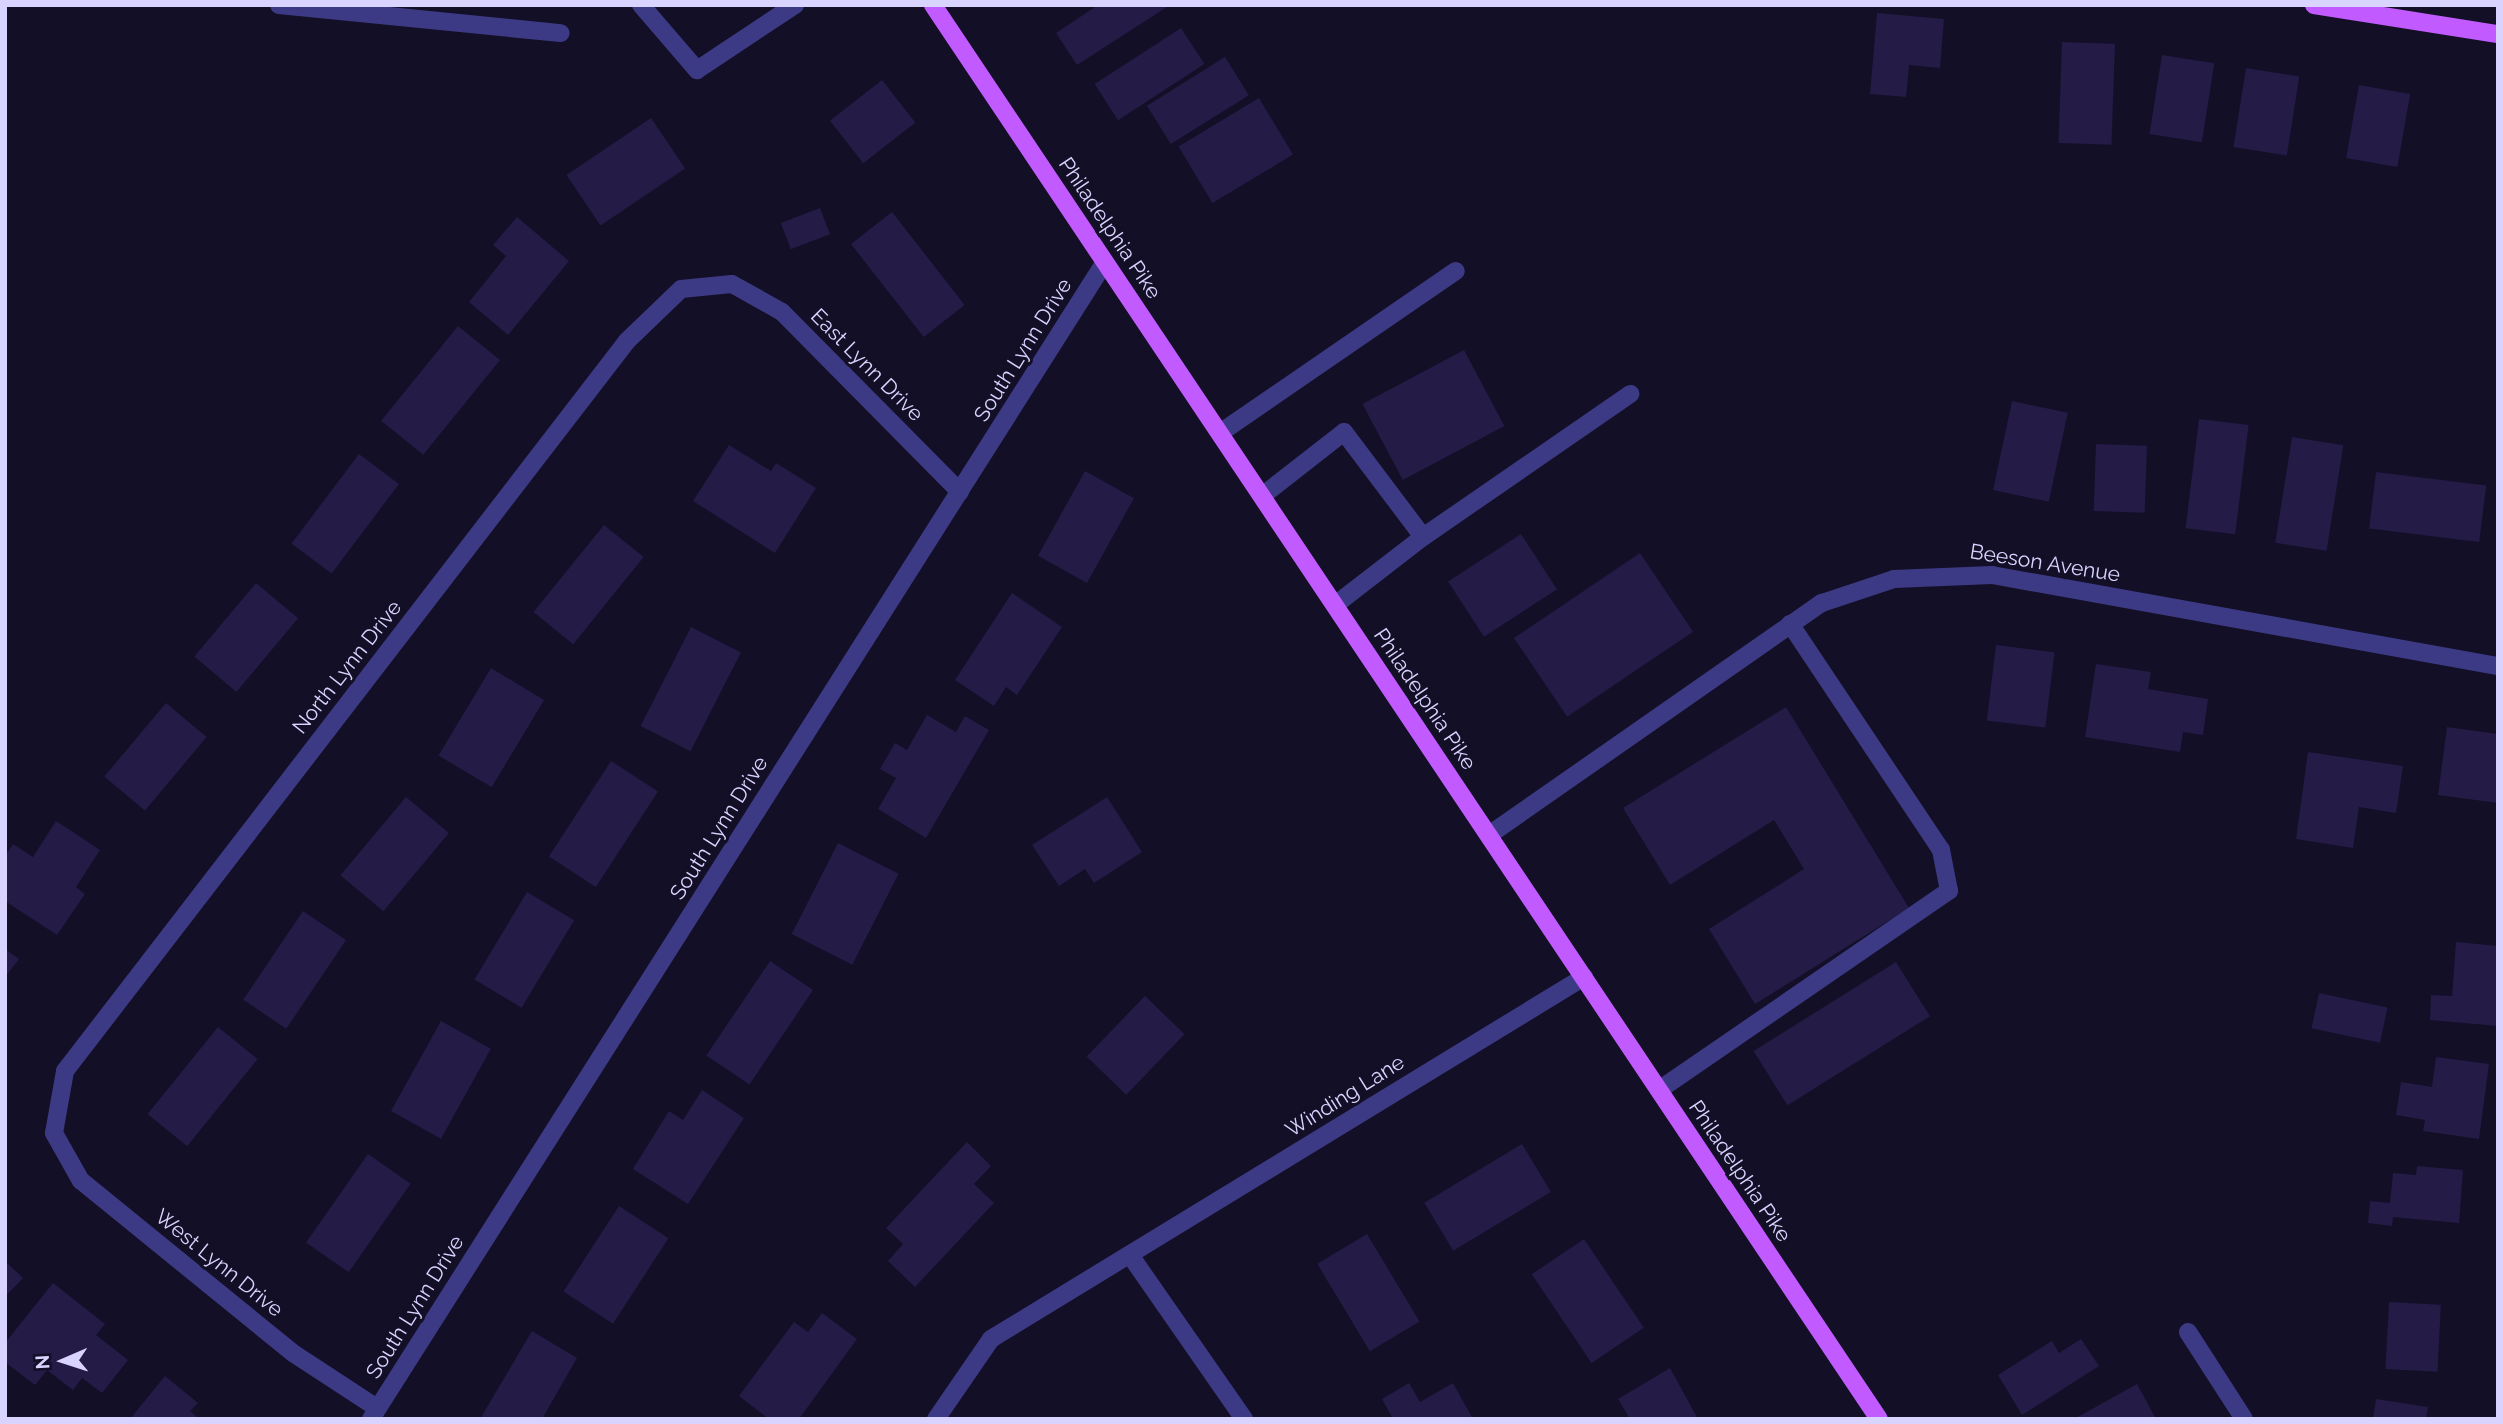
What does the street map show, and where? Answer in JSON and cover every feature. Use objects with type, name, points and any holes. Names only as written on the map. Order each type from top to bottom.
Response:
[{"type":"main road","name":"Philadelphia Pike","points":[[933,5],[1879,1419]]},
{"type":"main road","points":[[2314,5],[2498,34]]},
{"type":"street","points":[[279,5],[561,33]]},
{"type":"street","points":[[641,5],[697,70],[795,5]]},
{"type":"street","name":"South Lynn Drive","points":[[374,1413],[1105,262]]},
{"type":"street","points":[[1220,433],[1457,271]]},
{"type":"street","name":"East Lynn Drive","points":[[732,284],[782,312],[960,492]]},
{"type":"street","name":"North Lynn Drive","points":[[54,1133],[65,1071],[627,341],[681,289],[732,284]]},
{"type":"street","points":[[1335,606],[1423,537],[1630,394]]},
{"type":"street","points":[[1262,496],[1344,432],[1423,537]]},
{"type":"street","name":"Beeson Avenue","points":[[1489,835],[1790,624],[1856,588],[1961,572],[2498,666]]},
{"type":"street","points":[[1659,1090],[1944,899],[1949,878],[1941,850],[1790,624]]},
{"type":"street","name":"Winding Lane","points":[[936,1419],[992,1339],[1584,976]]},
{"type":"street","name":"West Lynn Drive","points":[[54,1133],[81,1181],[293,1353],[374,1413]]},
{"type":"street","points":[[1130,1255],[1244,1419]]},
{"type":"street","points":[[2188,1332],[2244,1419]]},
{"type":"building","points":[[1098,5],[1170,5],[1077,65],[1056,33]]},
{"type":"building","points":[[1877,13],[1944,19],[1940,68],[1909,65],[1906,97],[1870,94]]},
{"type":"building","points":[[1181,28],[1204,64],[1118,120],[1095,84]]},
{"type":"building","points":[[2062,42],[2115,44],[2111,145],[2058,143]]},
{"type":"building","points":[[2162,55],[2214,63],[2202,142],[2149,134]]},
{"type":"building","points":[[1225,57],[1249,95],[1171,144],[1147,106]]},
{"type":"building","points":[[2246,68],[2299,76],[2287,155],[2233,147]]},
{"type":"building","points":[[882,80],[915,123],[863,163],[830,121]]},
{"type":"building","points":[[2359,85],[2410,94],[2397,167],[2346,158]]},
{"type":"building","points":[[1259,98],[1293,155],[1212,203],[1178,146]]},
{"type":"building","points":[[651,118],[685,169],[601,226],[566,175]]},
{"type":"building","points":[[820,208],[830,234],[791,249],[781,223]]},
{"type":"building","points":[[892,212],[965,305],[924,337],[851,244]]},
{"type":"building","points":[[517,217],[569,261],[508,335],[469,302],[506,256],[493,245]]},
{"type":"building","points":[[458,326],[500,360],[423,455],[381,421]]},
{"type":"building","points":[[1464,350],[1504,426],[1403,480],[1362,404]]},
{"type":"building","points":[[2012,401],[2068,413],[2049,502],[1993,490]]},
{"type":"building","points":[[2199,419],[2249,425],[2235,534],[2186,528]]},
{"type":"building","points":[[2292,437],[2343,445],[2327,551],[2275,543]]},
{"type":"building","points":[[2096,444],[2147,446],[2145,513],[2094,511]]},
{"type":"building","points":[[729,445],[771,471],[776,463],[816,488],[775,553],[693,501]]},
{"type":"building","points":[[359,454],[399,484],[332,574],[292,543]]},
{"type":"building","points":[[1085,471],[1134,498],[1087,583],[1038,556]]},
{"type":"building","points":[[2376,472],[2486,486],[2479,542],[2369,529]]},
{"type":"building","points":[[604,525],[644,557],[573,644],[534,612]]},
{"type":"building","points":[[1521,534],[1557,589],[1484,637],[1448,581]]},
{"type":"building","points":[[1640,553],[1693,632],[1567,717],[1514,638]]},
{"type":"building","points":[[256,583],[298,618],[236,692],[194,657]]},
{"type":"building","points":[[1012,593],[1062,627],[1017,695],[1006,687],[994,706],[955,680]]},
{"type":"building","points":[[691,627],[741,652],[691,751],[641,726]]},
{"type":"building","points":[[1996,645],[2055,652],[2045,728],[1987,720]]},
{"type":"building","points":[[2096,664],[2151,672],[2148,689],[2208,699],[2203,735],[2183,732],[2180,752],[2085,737]]},
{"type":"building","points":[[491,668],[544,700],[492,787],[438,755]]},
{"type":"building","points":[[166,703],[207,737],[145,811],[104,777]]},
{"type":"building","points":[[1786,707],[1909,908],[1755,1004],[1709,929],[1804,869],[1774,820],[1670,885],[1623,808]]},
{"type":"building","points":[[927,715],[956,732],[965,716],[989,730],[926,838],[878,809],[896,778],[880,769],[895,743],[907,750]]},
{"type":"building","points":[[2447,727],[2498,734],[2498,803],[2438,795]]},
{"type":"building","points":[[2308,752],[2403,766],[2396,813],[2359,807],[2353,848],[2296,839]]},
{"type":"building","points":[[611,761],[658,791],[596,887],[549,857]]},
{"type":"building","points":[[406,797],[449,833],[383,911],[340,875]]},
{"type":"building","points":[[1107,797],[1142,852],[1094,883],[1085,869],[1059,886],[1032,845]]},
{"type":"building","points":[[56,821],[100,850],[76,887],[85,894],[57,935],[5,901],[5,856],[13,844],[33,857]]},
{"type":"building","points":[[838,843],[899,874],[852,965],[792,934]]},
{"type":"building","points":[[527,892],[574,920],[522,1008],[474,979]]},
{"type":"building","points":[[303,911],[346,940],[286,1029],[243,1000]]},
{"type":"building","points":[[2456,942],[2498,946],[2498,1026],[2430,1020],[2431,995],[2452,996]]},
{"type":"building","points":[[5,949],[19,959],[5,977]]},
{"type":"building","points":[[770,961],[813,990],[749,1085],[706,1056]]},
{"type":"building","points":[[1896,962],[1930,1016],[1787,1105],[1754,1051]]},
{"type":"building","points":[[2319,993],[2387,1008],[2380,1043],[2312,1028]]},
{"type":"building","points":[[1145,996],[1185,1034],[1126,1095],[1087,1056]]},
{"type":"building","points":[[441,1021],[491,1049],[441,1139],[391,1111]]},
{"type":"building","points":[[218,1027],[258,1059],[187,1146],[148,1114]]},
{"type":"building","points":[[2436,1057],[2489,1064],[2479,1139],[2423,1131],[2425,1120],[2396,1115],[2401,1082],[2432,1087]]},
{"type":"building","points":[[702,1090],[744,1118],[688,1204],[633,1169],[669,1111],[683,1120]]},
{"type":"building","points":[[967,1142],[991,1166],[974,1184],[994,1203],[915,1287],[888,1261],[903,1244],[886,1228]]},
{"type":"building","points":[[1522,1144],[1551,1192],[1453,1251],[1424,1203]]},
{"type":"building","points":[[368,1154],[411,1184],[349,1272],[306,1242]]},
{"type":"building","points":[[2417,1166],[2463,1170],[2459,1223],[2393,1217],[2392,1226],[2368,1223],[2370,1201],[2390,1203],[2393,1173],[2416,1175]]},
{"type":"building","points":[[619,1206],[668,1238],[613,1324],[563,1292]]},
{"type":"building","points":[[1367,1234],[1420,1321],[1370,1351],[1317,1264]]},
{"type":"building","points":[[1584,1239],[1644,1328],[1592,1363],[1532,1274]]},
{"type":"building","points":[[5,1261],[23,1278],[5,1297]]},
{"type":"building","points":[[53,1283],[105,1324],[96,1335],[128,1360],[102,1393],[82,1378],[73,1390],[47,1370],[35,1385],[5,1362],[5,1343]]},
{"type":"building","points":[[2389,1302],[2441,1305],[2437,1372],[2385,1369]]},
{"type":"building","points":[[822,1313],[857,1339],[799,1419],[769,1419],[739,1396],[794,1322],[808,1332]]},
{"type":"building","points":[[532,1331],[577,1358],[542,1419],[480,1419]]},
{"type":"building","points":[[2081,1339],[2099,1366],[2022,1415],[1998,1375],[2052,1341],[2059,1353]]},
{"type":"building","points":[[1670,1368],[1698,1419],[1630,1419],[1618,1399]]},
{"type":"building","points":[[165,1376],[198,1403],[190,1411],[199,1419],[130,1419]]},
{"type":"building","points":[[1409,1383],[1420,1402],[1453,1383],[1473,1419],[1393,1419],[1382,1399]]},
{"type":"building","points":[[2137,1384],[2156,1419],[2074,1419]]},
{"type":"building","points":[[2376,1399],[2428,1407],[2426,1419],[2373,1419]]}]
